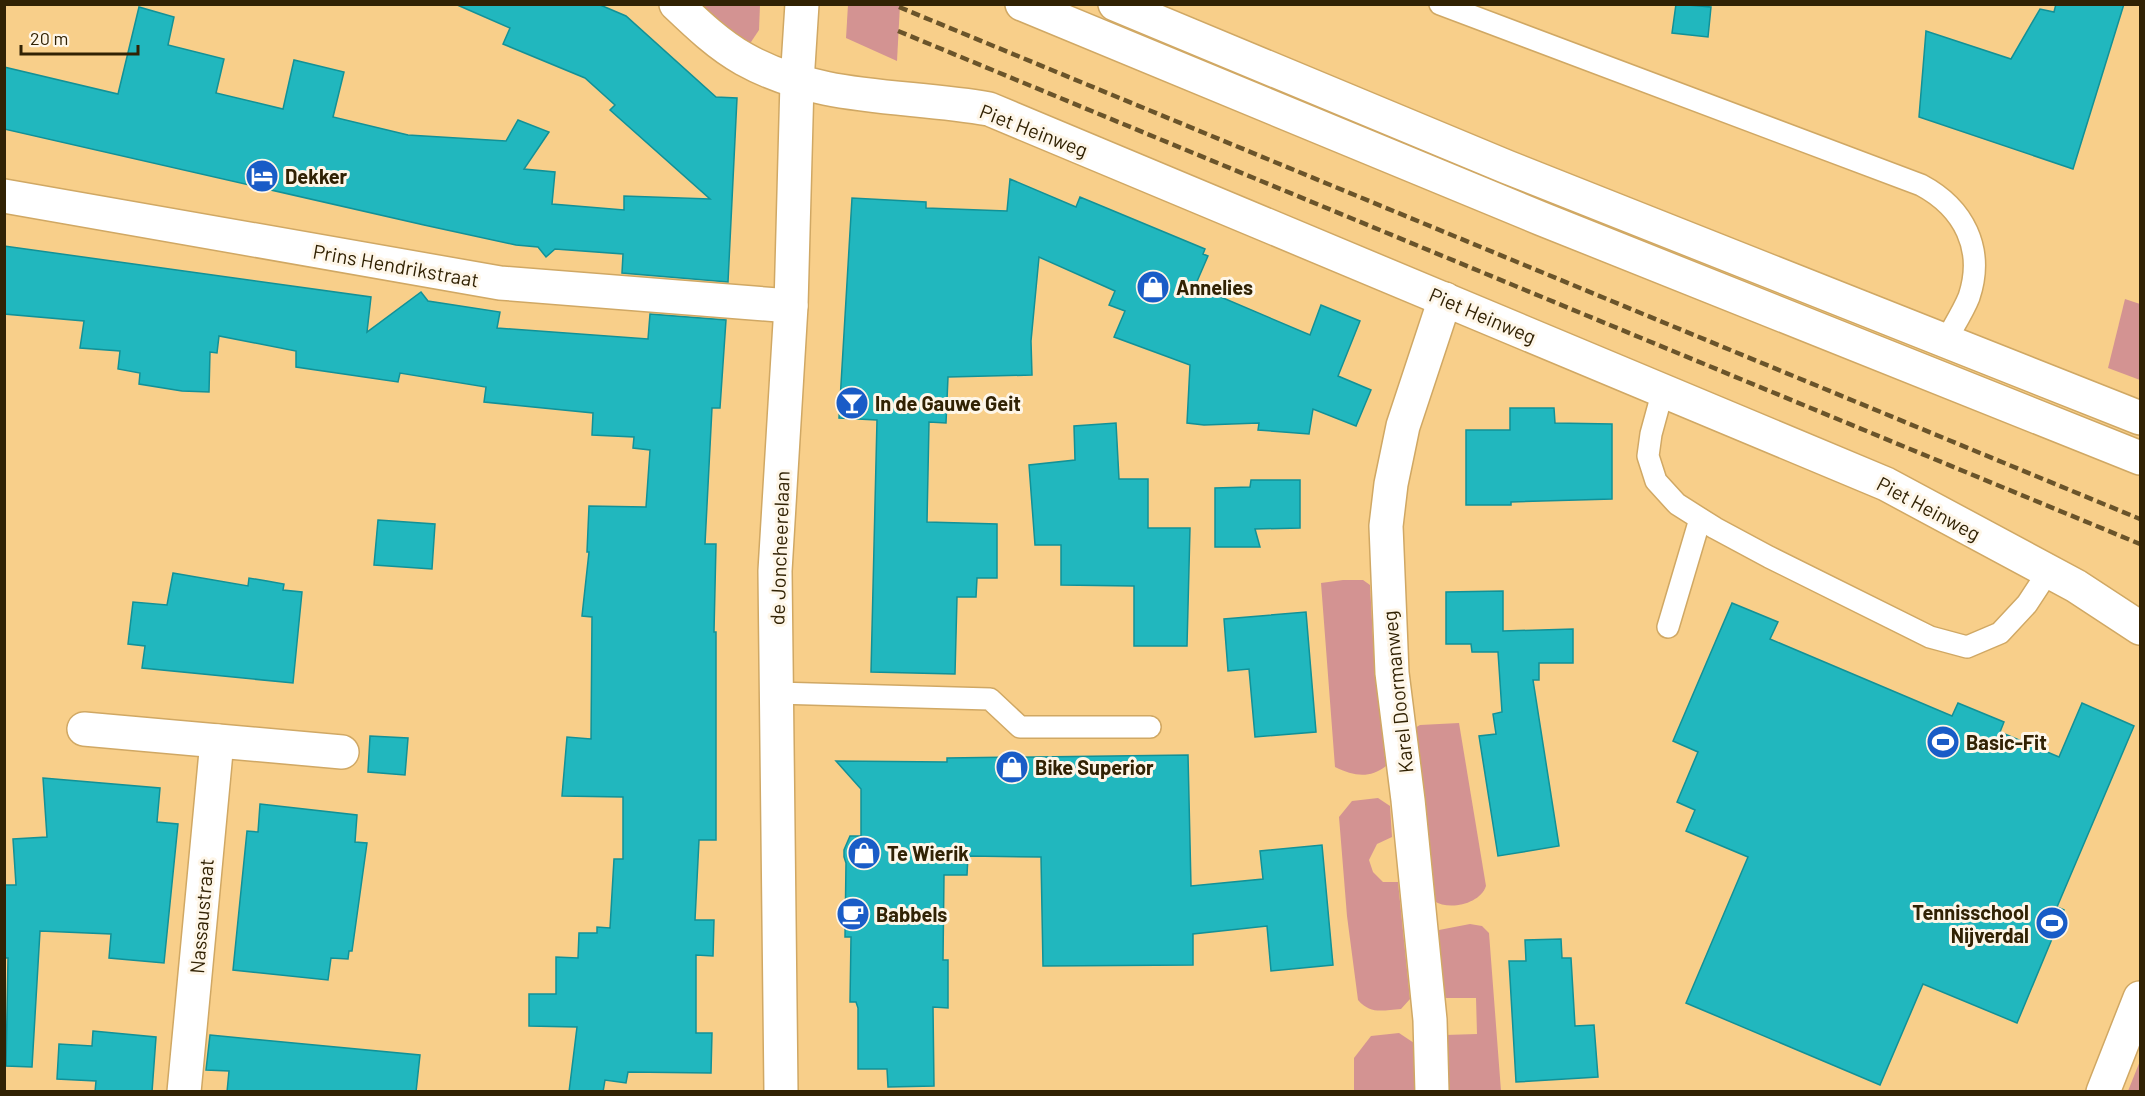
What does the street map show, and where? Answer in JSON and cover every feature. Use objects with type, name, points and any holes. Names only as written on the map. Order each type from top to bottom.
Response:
[{"type":"street","name":"Piet Heinweg","points":[[676,4],[720,42],[743,58],[797,82],[827,90],[962,104],[989,109],[1886,484],[2076,586],[2140,628]]},
{"type":"street","name":"de Joncheerelaan","points":[[781,1092],[775,571],[790,306],[797,82],[802,4]]},
{"type":"street","points":[[1022,4],[1542,219],[2140,458]]},
{"type":"street","points":[[1115,4],[1507,167],[2140,418]]},
{"type":"street","name":"Prins Hendrikstraat","points":[[4,196],[500,284],[790,306]]},
{"type":"street","name":"Karel Doormanweg","points":[[1432,1092],[1429,1012],[1408,800],[1392,673],[1386,526],[1391,484],[1403,426],[1445,299]]},
{"type":"street","points":[[84,729],[342,752]]},
{"type":"street","name":"Nassaustraat","points":[[184,1092],[217,741]]},
{"type":"street","points":[[2103,1092],[2140,998]]},
{"type":"lane","points":[[1440,4],[1921,185],[1937,194],[1951,206],[1962,221],[1970,237],[1975,266],[1968,298],[1945,342]]},
{"type":"lane","points":[[1663,390],[1651,434],[1648,456],[1656,481],[1677,504],[1769,557],[1930,637],[1967,647],[2000,633],[2027,604],[2048,572]]},
{"type":"lane","points":[[1668,627],[1700,519]]},
{"type":"lane","points":[[776,693],[990,699],[1020,728],[1150,727]]},
{"type":"shaded area","points":[[694,5],[760,5],[759,30],[749,45]]},
{"type":"shaded area","points":[[848,5],[900,5],[897,61],[846,38]]},
{"type":"shaded area","points":[[2125,299],[2140,304],[2140,380],[2108,368]]},
{"type":"shaded area","points":[[1363,580],[1370,585],[1375,674],[1386,766],[1374,773],[1361,775],[1335,767],[1321,583]]},
{"type":"shaded area","points":[[1459,723],[1486,886],[1483,892],[1471,901],[1448,905],[1434,901],[1413,729],[1420,725]]},
{"type":"shaded area","points":[[1378,798],[1390,806],[1392,837],[1377,844],[1369,860],[1373,872],[1383,882],[1398,882],[1410,999],[1401,1009],[1383,1011],[1368,1008],[1358,1000],[1347,916],[1339,817],[1352,801]]},
{"type":"shaded area","points":[[1470,924],[1482,926],[1489,933],[1501,1091],[1447,1091],[1445,1035],[1477,1034],[1476,998],[1443,998],[1435,939],[1439,930]]},
{"type":"shaded area","points":[[1399,1033],[1414,1043],[1415,1091],[1354,1091],[1354,1058],[1371,1036]]},
{"type":"shaded area","points":[[2140,1061],[2140,1091],[2128,1091]]},
{"type":"building","points":[[455,4],[598,4],[626,16],[716,97],[737,98],[728,282],[622,273],[623,254],[555,249],[546,257],[538,247],[516,245],[424,225],[4,129],[4,67],[118,94],[139,7],[174,17],[168,45],[224,59],[216,93],[283,109],[294,60],[344,72],[333,117],[408,135],[506,141],[518,120],[549,132],[524,169],[555,172],[552,204],[624,210],[624,196],[710,199],[610,110],[615,105],[585,78],[503,44],[510,28]]},
{"type":"building","points":[[1676,4],[1711,7],[1708,37],[1672,33]]},
{"type":"building","points":[[2056,4],[2124,4],[2073,169],[1919,117],[1926,31],[2011,59],[2040,9],[2054,12]]},
{"type":"building","points":[[1010,179],[1076,207],[1080,197],[1205,249],[1203,254],[1208,256],[1195,286],[1310,335],[1321,305],[1360,321],[1338,376],[1371,390],[1356,426],[1313,409],[1309,434],[1258,430],[1259,423],[1204,425],[1187,423],[1190,365],[1114,337],[1125,311],[1109,305],[1115,291],[1039,257],[1031,341],[1032,375],[948,377],[946,423],[929,422],[927,522],[997,524],[997,578],[977,578],[976,597],[957,597],[955,674],[871,672],[877,420],[839,418],[852,198],[926,202],[926,208],[1007,211]]},
{"type":"building","points":[[4,246],[371,297],[367,332],[421,292],[428,301],[500,312],[497,328],[648,339],[650,314],[726,320],[720,408],[712,408],[705,544],[716,544],[714,632],[716,632],[716,840],[699,840],[695,920],[714,920],[713,956],[696,955],[696,1033],[712,1033],[711,1073],[628,1072],[626,1083],[605,1080],[603,1092],[569,1092],[577,1027],[529,1026],[529,994],[556,994],[556,957],[578,958],[579,933],[597,933],[597,927],[610,928],[614,859],[623,859],[623,797],[562,796],[567,737],[591,739],[592,617],[582,616],[589,552],[587,552],[589,506],[646,507],[650,450],[633,448],[634,437],[592,435],[593,413],[484,402],[486,387],[400,373],[398,382],[296,367],[296,351],[219,336],[217,353],[210,352],[209,392],[182,391],[139,384],[140,373],[118,369],[120,351],[80,348],[84,321],[4,314]]},
{"type":"building","points":[[1510,408],[1554,408],[1555,423],[1612,424],[1612,499],[1511,502],[1511,505],[1466,505],[1466,430],[1510,430]]},
{"type":"building","points":[[1116,423],[1119,479],[1148,479],[1148,528],[1190,528],[1187,646],[1134,646],[1134,586],[1061,585],[1061,545],[1035,545],[1029,465],[1075,460],[1074,426]]},
{"type":"building","points":[[1251,480],[1300,480],[1300,528],[1255,529],[1260,547],[1215,547],[1215,488],[1250,487]]},
{"type":"building","points":[[378,520],[435,524],[432,569],[374,565]]},
{"type":"building","points":[[173,573],[248,586],[249,578],[284,584],[283,590],[302,592],[293,683],[142,668],[145,646],[128,644],[133,602],[167,605]]},
{"type":"building","points":[[1503,591],[1503,631],[1573,629],[1573,663],[1539,663],[1539,680],[1533,680],[1559,846],[1498,856],[1479,736],[1496,734],[1493,714],[1502,712],[1498,652],[1472,652],[1471,644],[1446,644],[1446,592]]},
{"type":"building","points":[[1732,603],[1778,622],[1770,639],[1952,716],[1958,703],[2004,722],[2000,732],[2059,757],[2082,703],[2134,726],[2057,907],[2064,910],[2017,1023],[1923,984],[1880,1085],[1686,1003],[1748,857],[1686,831],[1695,810],[1677,802],[1698,752],[1673,741]]},
{"type":"building","points":[[1306,612],[1316,732],[1255,737],[1249,669],[1228,671],[1224,619]]},
{"type":"building","points":[[370,736],[408,738],[405,775],[368,772]]},
{"type":"building","points":[[1188,755],[1191,886],[1263,879],[1260,851],[1322,845],[1333,965],[1271,971],[1267,926],[1193,934],[1193,965],[1043,966],[1041,857],[968,856],[967,875],[944,875],[943,960],[948,960],[948,1008],[933,1007],[934,1086],[888,1087],[887,1069],[858,1069],[858,1008],[856,1002],[850,1002],[851,937],[845,937],[846,863],[844,850],[850,836],[861,836],[861,789],[836,761],[947,762],[947,758]]},
{"type":"building","points":[[43,778],[160,788],[157,822],[178,824],[164,963],[109,958],[111,934],[40,931],[32,1067],[6,1066],[8,958],[4,958],[4,885],[16,885],[13,839],[47,837]]},
{"type":"building","points":[[260,804],[357,815],[355,842],[367,843],[352,951],[349,951],[348,959],[331,958],[328,980],[233,970],[247,831],[258,832]]},
{"type":"building","points":[[1561,939],[1562,958],[1571,958],[1575,1026],[1594,1025],[1598,1077],[1516,1082],[1509,961],[1526,961],[1525,940]]},
{"type":"building","points":[[93,1031],[156,1037],[152,1092],[95,1092],[96,1081],[57,1079],[59,1044],[92,1046]]},
{"type":"building","points":[[210,1035],[420,1055],[416,1092],[227,1092],[229,1071],[206,1070]]},
{"type":"railway","points":[[899,7],[2140,519]]},
{"type":"railway","points":[[898,31],[2140,544]]},
{"type":"place","name":"Dekker","points":[[262,176]]},
{"type":"place","name":"Annelies","points":[[1153,287]]},
{"type":"place","name":"In de Gauwe Geit","points":[[852,403]]},
{"type":"place","name":"Basic-Fit","points":[[1943,742]]},
{"type":"place","name":"Bike Superior","points":[[1012,767]]},
{"type":"place","name":"Te Wierik","points":[[864,853]]},
{"type":"place","name":"Babbels","points":[[853,914]]},
{"type":"place","name":"Tennisschool Nijverdal","points":[[2052,923]]}]
